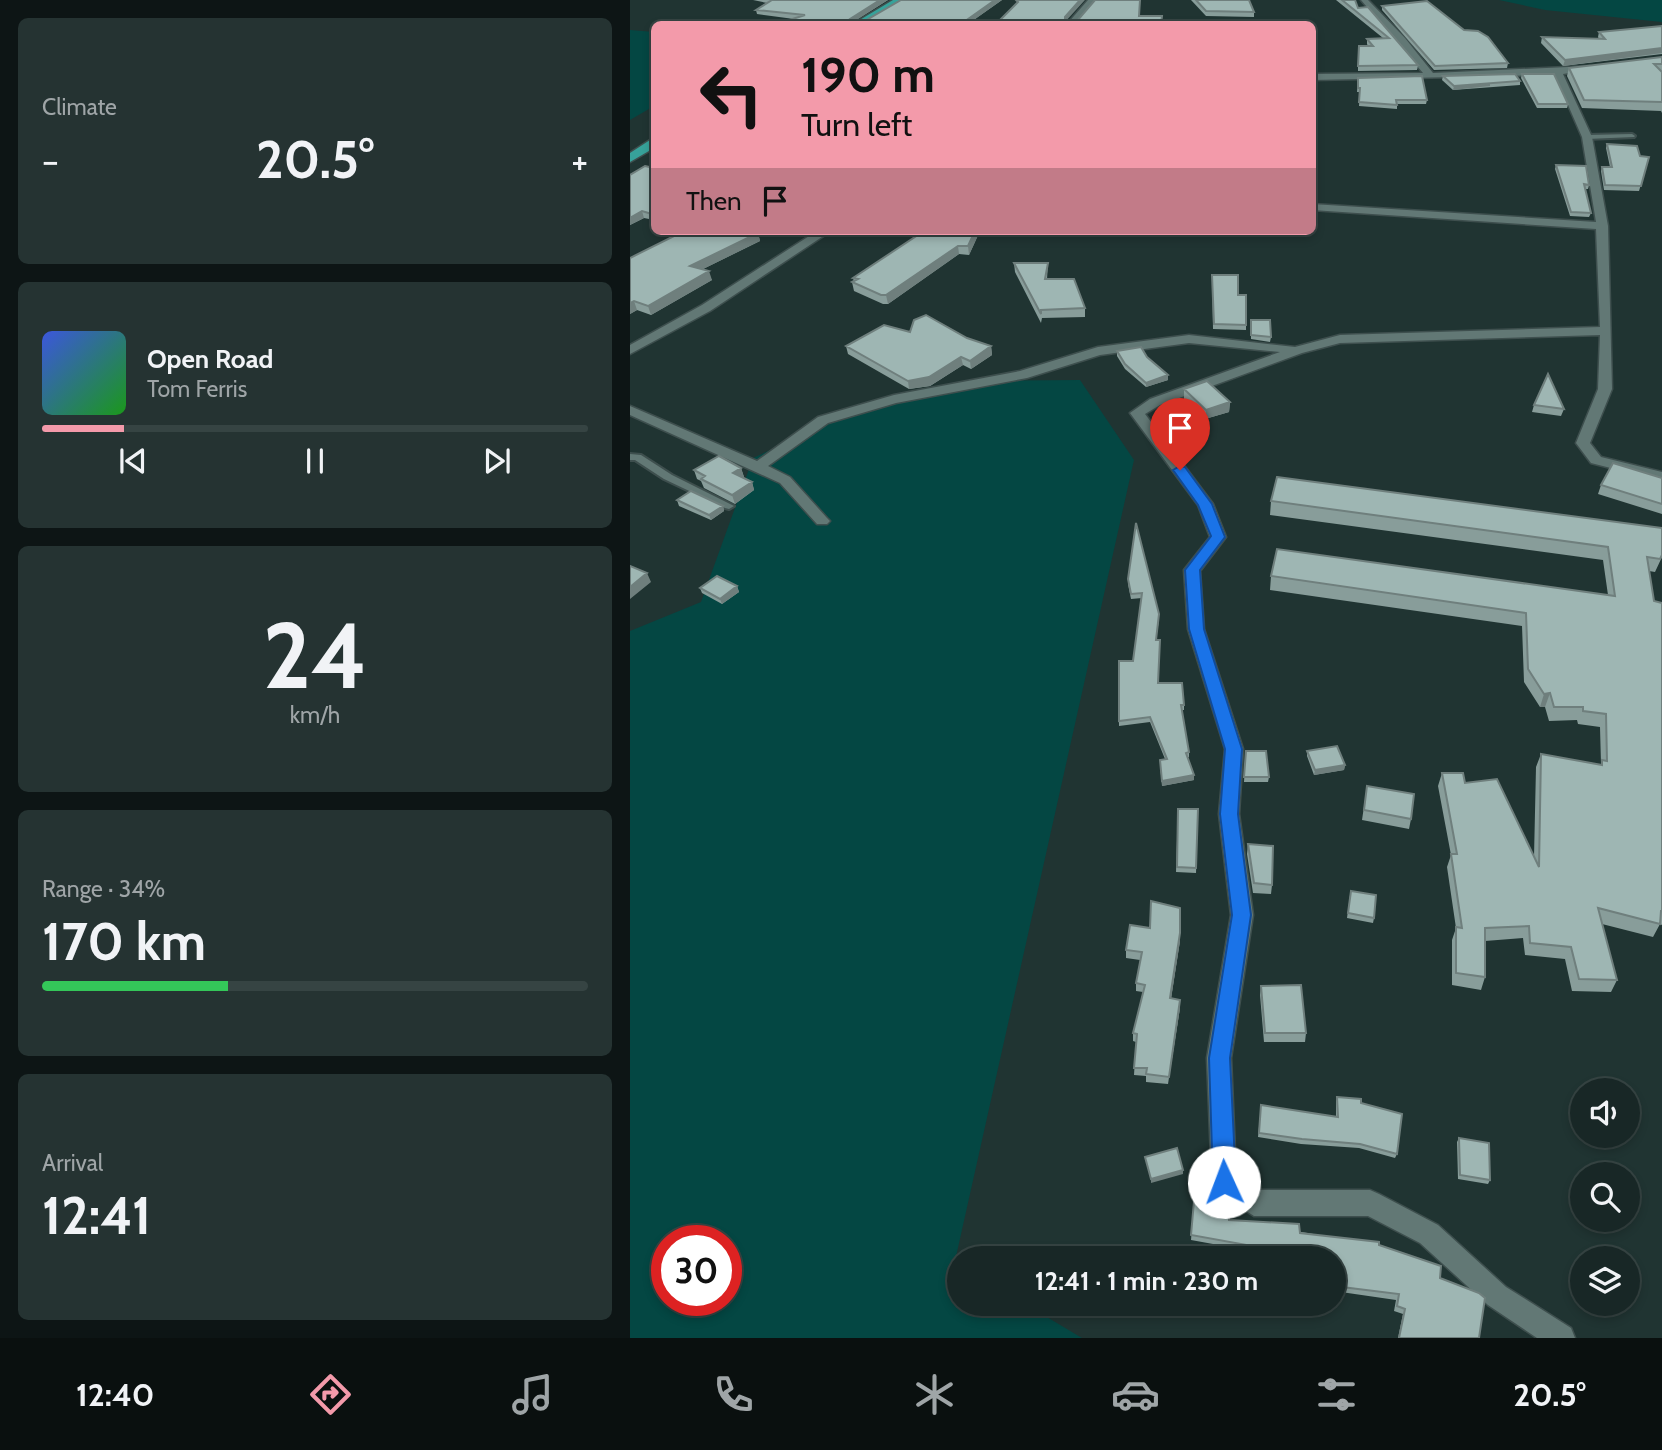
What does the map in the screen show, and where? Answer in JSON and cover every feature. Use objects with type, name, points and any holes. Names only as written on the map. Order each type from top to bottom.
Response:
[{"type":"highway","points":[[863,21],[900,0]]},
{"type":"highway","points":[[630,158],[651,145]]},
{"type":"street","points":[[1074,21],[1092,0]]},
{"type":"street","points":[[1364,1],[1402,40],[1430,76]]},
{"type":"street","points":[[1316,77],[1558,72],[1607,66]]},
{"type":"street","points":[[1558,72],[1587,136],[1602,226],[1605,389],[1583,443],[1596,460],[1662,477]]},
{"type":"street","points":[[1316,206],[1602,226]]},
{"type":"street","points":[[630,351],[706,308],[819,235]]},
{"type":"street","points":[[1561,1338],[1497,1296],[1429,1234],[1370,1203],[1254,1203],[1224,1182],[1219,1058],[1242,915],[1229,814],[1234,749],[1196,629],[1192,570],[1218,537],[1205,504],[1137,413],[1155,402],[1297,350],[1340,339],[1606,331]]},
{"type":"street","points":[[758,467],[823,419],[894,399],[1022,375],[1098,351],[1189,340],[1297,350]]},
{"type":"street","points":[[630,411],[785,480],[821,521]]},
{"type":"lane","points":[[1587,136],[1632,136]]},
{"type":"lane","points":[[630,457],[637,457],[668,477],[729,506]]},
{"type":"shaded area","points":[[1499,0],[1662,0],[1662,22],[1545,10]]},
{"type":"shaded area","points":[[630,30],[651,32],[651,108],[630,120]]},
{"type":"shaded area","points":[[1080,380],[1134,460],[958,1246],[947,1246],[947,1316],[1045,1316],[1082,1338],[630,1338],[630,631],[701,602],[753,458],[829,423],[975,381]]},
{"type":"building","points":[[772,0],[880,0],[850,19],[851,21],[786,21],[805,15],[756,10]]},
{"type":"building","points":[[901,0],[995,0],[965,21],[865,21]]},
{"type":"building","points":[[1016,0],[1080,0],[1065,17],[1065,21],[999,21],[1018,2]]},
{"type":"building","points":[[1095,0],[1140,0],[1139,16],[1162,16],[1161,21],[1077,21]]},
{"type":"building","points":[[1196,0],[1249,0],[1254,12],[1206,11]]},
{"type":"building","points":[[1342,0],[1355,0],[1358,8],[1368,7],[1418,65],[1358,66],[1359,46],[1373,46],[1367,39],[1389,38]]},
{"type":"building","points":[[1427,1],[1464,30],[1478,31],[1488,37],[1508,63],[1435,66],[1382,6]]},
{"type":"building","points":[[1662,26],[1662,48],[1565,60],[1542,37],[1605,39],[1599,32]]},
{"type":"building","points":[[1662,57],[1662,64],[1654,64],[1662,72],[1662,102],[1584,100],[1569,68]]},
{"type":"building","points":[[1515,74],[1520,81],[1454,86],[1443,76]]},
{"type":"building","points":[[1522,74],[1554,74],[1568,104],[1538,104]]},
{"type":"building","points":[[1422,76],[1427,100],[1396,100],[1397,105],[1359,102],[1358,78]]},
{"type":"building","points":[[1607,144],[1637,146],[1640,156],[1649,157],[1641,186],[1605,185],[1602,167],[1612,167]]},
{"type":"building","points":[[1556,165],[1586,166],[1589,185],[1584,184],[1591,213],[1571,212]]},
{"type":"building","points":[[645,166],[651,167],[651,214],[642,211],[630,218],[630,175]]},
{"type":"building","points":[[676,235],[754,235],[690,266],[709,271],[648,306],[634,301],[630,303],[630,258]]},
{"type":"building","points":[[918,235],[973,235],[968,246],[958,246],[886,295],[852,282],[858,279],[853,278]]},
{"type":"building","points":[[1014,263],[1048,263],[1045,279],[1074,279],[1085,308],[1041,310],[1041,314]]},
{"type":"building","points":[[1212,275],[1238,275],[1238,295],[1246,295],[1246,325],[1214,324]]},
{"type":"building","points":[[926,315],[967,338],[991,346],[970,361],[961,357],[929,377],[908,381],[846,346],[884,325],[910,332],[914,320]]},
{"type":"building","points":[[1251,320],[1270,320],[1271,337],[1251,335]]},
{"type":"building","points":[[1141,347],[1147,357],[1168,375],[1146,383],[1125,364],[1117,351]]},
{"type":"building","points":[[1548,374],[1564,409],[1534,405]]},
{"type":"building","points":[[1207,381],[1230,402],[1206,410],[1184,389]]},
{"type":"building","points":[[719,456],[741,468],[733,473],[752,482],[732,495],[701,479],[705,476],[694,470]]},
{"type":"building","points":[[1613,463],[1662,478],[1662,504],[1601,485]]},
{"type":"building","points":[[1277,477],[1662,528],[1660,559],[1647,557],[1654,601],[1662,603],[1662,911],[1660,924],[1598,908],[1617,980],[1579,979],[1571,947],[1530,943],[1529,926],[1485,928],[1485,977],[1456,973],[1456,927],[1462,928],[1451,854],[1457,854],[1442,773],[1463,773],[1465,783],[1497,779],[1539,867],[1541,754],[1602,765],[1602,760],[1607,761],[1606,714],[1583,711],[1583,707],[1554,707],[1550,693],[1544,694],[1528,669],[1526,613],[1271,576],[1277,549],[1615,596],[1608,547],[1271,501]]},
{"type":"building","points":[[691,491],[723,506],[709,515],[677,500]]},
{"type":"building","points":[[1136,523],[1159,614],[1156,640],[1160,640],[1158,683],[1182,683],[1184,705],[1181,705],[1189,752],[1186,753],[1194,775],[1162,781],[1160,760],[1167,759],[1150,717],[1119,721],[1119,661],[1133,661],[1142,593],[1131,594],[1128,579]]},
{"type":"building","points":[[630,566],[647,573],[630,587]]},
{"type":"building","points":[[717,576],[737,586],[720,599],[700,588]]},
{"type":"building","points":[[1337,746],[1345,765],[1315,770],[1307,751]]},
{"type":"building","points":[[1246,751],[1266,751],[1269,777],[1244,777]]},
{"type":"building","points":[[1367,786],[1414,794],[1411,819],[1364,810]]},
{"type":"building","points":[[1178,809],[1198,809],[1196,868],[1177,867]]},
{"type":"building","points":[[1248,844],[1273,846],[1272,885],[1254,883]]},
{"type":"building","points":[[1351,891],[1376,895],[1374,918],[1348,913]]},
{"type":"building","points":[[1151,901],[1180,908],[1180,933],[1170,998],[1180,1000],[1169,1077],[1146,1074],[1147,1068],[1134,1068],[1137,1034],[1133,1033],[1145,985],[1136,983],[1142,952],[1126,950],[1130,925],[1150,928]]},
{"type":"building","points":[[1301,985],[1306,1033],[1265,1033],[1261,986]]},
{"type":"building","points":[[1337,1097],[1361,1099],[1361,1103],[1402,1114],[1397,1154],[1360,1144],[1259,1133],[1261,1105],[1338,1117]]},
{"type":"building","points":[[1459,1138],[1489,1143],[1490,1180],[1460,1175]]},
{"type":"building","points":[[1177,1148],[1183,1170],[1151,1179],[1145,1157]]},
{"type":"building","points":[[1196,1179],[1211,1180],[1214,1187],[1230,1197],[1229,1220],[1299,1224],[1300,1233],[1379,1242],[1379,1245],[1441,1266],[1440,1278],[1479,1293],[1485,1298],[1479,1338],[1399,1338],[1405,1309],[1397,1306],[1399,1294],[1346,1287],[1346,1246],[1252,1246],[1191,1235]]},
{"type":"route","points":[[1180,470],[1205,504],[1218,537],[1192,570],[1196,629],[1234,749],[1229,814],[1242,915],[1219,1058],[1224,1182]]}]
